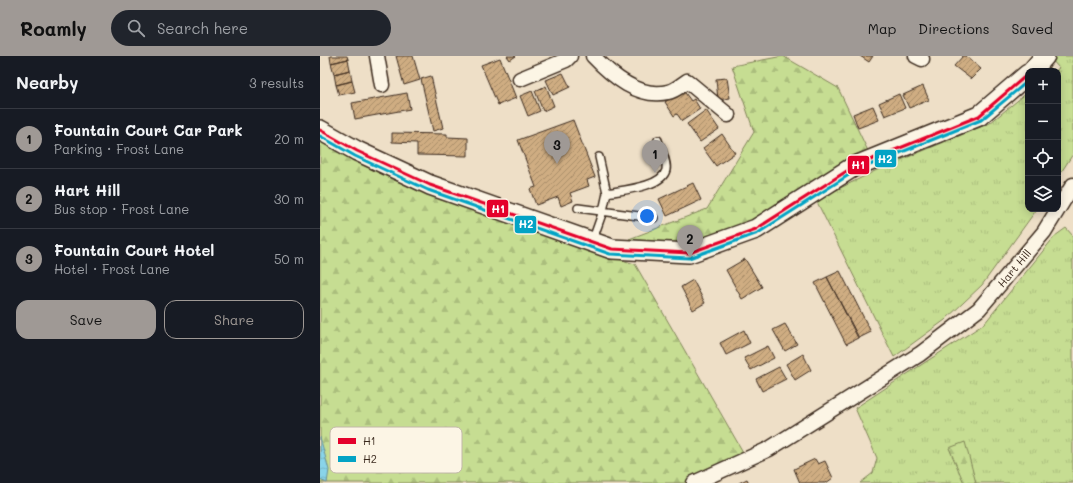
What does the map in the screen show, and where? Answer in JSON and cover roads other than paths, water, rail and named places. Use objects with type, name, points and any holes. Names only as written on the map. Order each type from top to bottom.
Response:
[{"type":"street","points":[[376,56],[382,85]]},
{"type":"street","points":[[520,79],[566,60],[570,56]]},
{"type":"street","points":[[593,56],[604,67],[640,91],[654,94],[670,92],[687,82],[728,115]]},
{"type":"street","points":[[320,130],[357,151],[430,185],[612,249],[689,253],[756,229],[853,167],[979,116],[1025,77]]},
{"type":"street","name":"Hart Hill","points":[[694,483],[769,449],[920,354],[979,309],[1044,232],[1073,185]]},
{"type":"lane","points":[[607,193],[653,184],[662,177],[666,168],[658,140]]},
{"type":"lane","points":[[592,242],[603,211],[607,193],[599,157]]},
{"type":"lane","points":[[578,208],[654,218]]},
{"type":"water","points":[[320,437],[329,470],[327,483],[320,480]]},
{"type":"place","name":"Fountain Court Hotel","points":[[557,164]]},
{"type":"place","name":"Fountain Court Car Park","points":[[655,173]]},
{"type":"place","name":"Hart Hill","points":[[690,258]]}]
